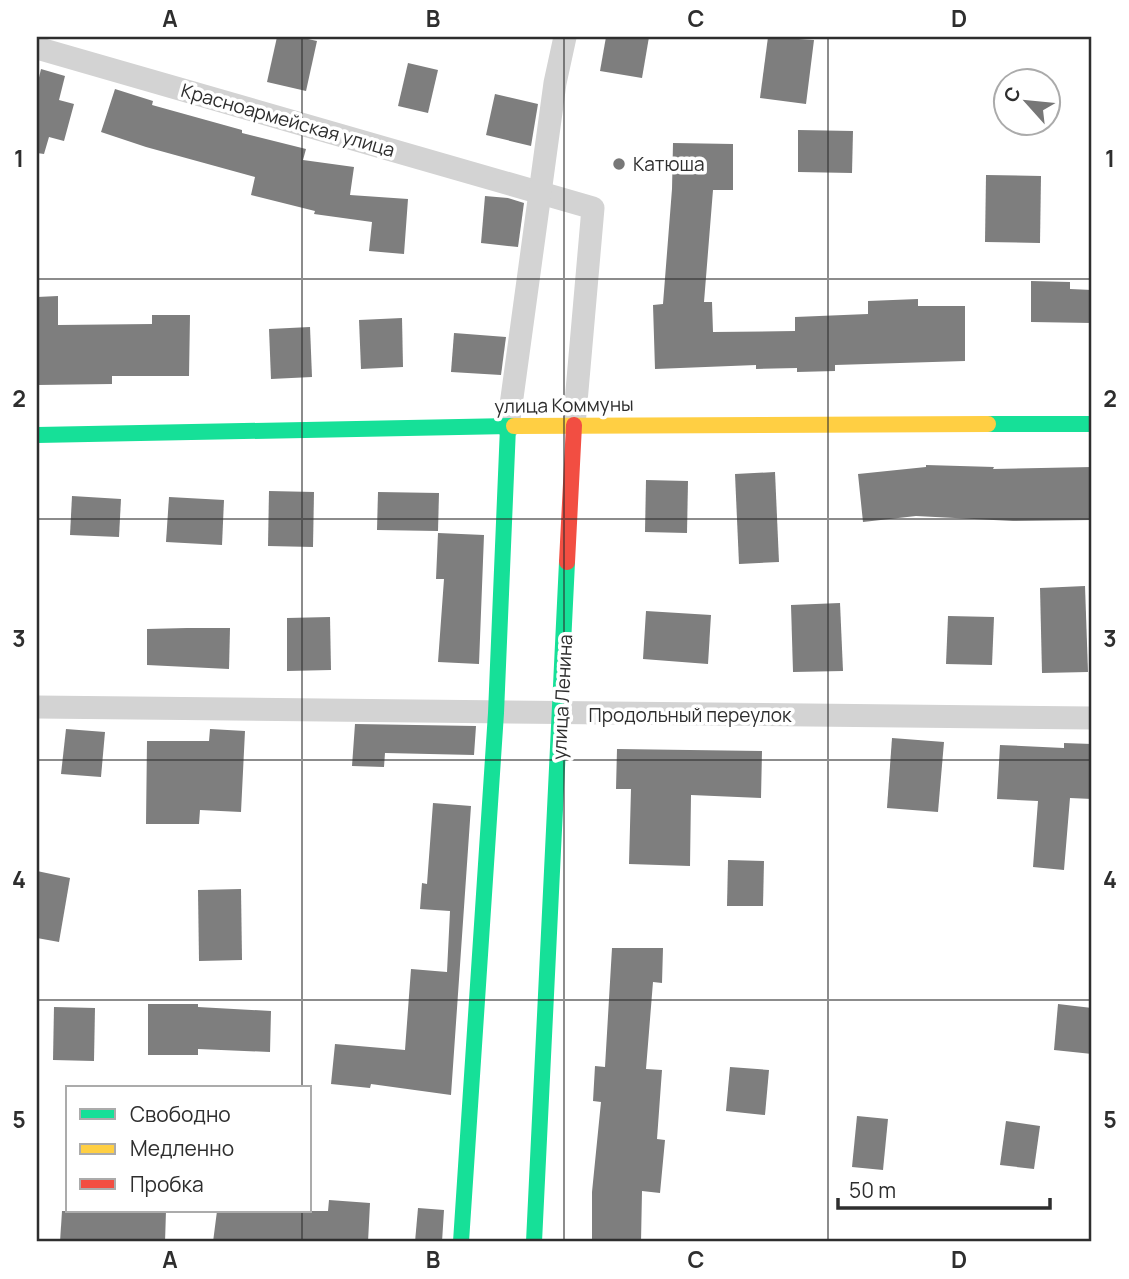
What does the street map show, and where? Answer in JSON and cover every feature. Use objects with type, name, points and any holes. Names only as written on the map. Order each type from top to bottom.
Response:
[{"type":"street","points":[[461,1242],[496,713],[508,427],[555,83],[565,37]]},
{"type":"street","name":"Красноармейская улица","points":[[37,48],[540,192]]},
{"type":"street","name":"улица Ленина","points":[[534,1242],[574,425],[593,208],[540,192]]},
{"type":"street","name":"улица Коммуны","points":[[37,435],[574,425],[1092,424]]},
{"type":"street","name":"Продольный переулок","points":[[37,707],[1092,718]]},
{"type":"building","points":[[277,37],[299,37],[317,41],[306,91],[267,82]]},
{"type":"building","points":[[606,37],[649,37],[642,78],[600,71]]},
{"type":"building","points":[[768,37],[814,40],[806,104],[760,98]]},
{"type":"building","points":[[408,63],[438,70],[428,113],[398,106]]},
{"type":"building","points":[[41,69],[65,76],[59,100],[74,104],[64,141],[49,137],[44,154],[37,153],[37,86]]},
{"type":"building","points":[[115,89],[153,101],[152,105],[242,130],[242,133],[306,149],[303,160],[354,167],[350,195],[408,199],[404,254],[369,251],[372,222],[314,214],[315,211],[251,195],[255,177],[101,132]]},
{"type":"building","points":[[495,94],[538,104],[531,146],[486,135]]},
{"type":"building","points":[[798,130],[853,131],[852,173],[798,172]]},
{"type":"building","points":[[673,143],[733,144],[733,190],[713,190],[704,302],[712,302],[713,332],[795,331],[795,317],[868,314],[868,301],[918,299],[918,306],[965,306],[965,361],[835,365],[835,371],[797,372],[797,368],[756,369],[756,365],[655,369],[653,305],[663,304]]},
{"type":"building","points":[[986,175],[1041,176],[1040,243],[985,242]]},
{"type":"building","points":[[485,196],[524,203],[518,247],[481,243]]},
{"type":"building","points":[[1031,281],[1070,282],[1070,289],[1092,290],[1092,323],[1031,322]]},
{"type":"building","points":[[58,296],[58,325],[152,324],[152,315],[190,315],[189,376],[112,376],[112,384],[37,385],[37,297]]},
{"type":"building","points":[[402,318],[403,367],[361,369],[359,320]]},
{"type":"building","points":[[310,327],[312,377],[271,379],[269,329]]},
{"type":"building","points":[[454,333],[506,337],[501,375],[451,372]]},
{"type":"building","points":[[926,465],[994,467],[993,469],[1092,467],[1092,520],[1013,521],[916,516],[863,522],[858,474]]},
{"type":"building","points":[[775,472],[779,562],[739,564],[735,474]]},
{"type":"building","points":[[646,480],[688,481],[687,533],[645,532]]},
{"type":"building","points":[[269,491],[314,492],[313,547],[268,546]]},
{"type":"building","points":[[378,492],[439,493],[438,531],[377,530]]},
{"type":"building","points":[[72,496],[121,499],[119,537],[70,535]]},
{"type":"building","points":[[169,497],[224,500],[222,545],[166,542]]},
{"type":"building","points":[[438,533],[484,535],[479,664],[438,662],[444,579],[436,579]]},
{"type":"building","points":[[1085,586],[1088,672],[1042,673],[1040,588]]},
{"type":"building","points":[[840,603],[843,671],[793,672],[791,605]]},
{"type":"building","points":[[646,611],[711,615],[708,664],[643,659]]},
{"type":"building","points":[[948,616],[994,617],[992,665],[946,664]]},
{"type":"building","points":[[330,617],[331,670],[287,671],[287,618]]},
{"type":"building","points":[[230,628],[229,669],[147,665],[147,629]]},
{"type":"building","points":[[355,724],[476,726],[474,755],[385,753],[384,767],[352,766]]},
{"type":"building","points":[[66,729],[105,732],[101,777],[61,774]]},
{"type":"building","points":[[210,729],[245,731],[241,812],[200,810],[199,824],[146,824],[147,741],[209,741]]},
{"type":"building","points":[[892,738],[944,742],[938,812],[887,808]]},
{"type":"building","points":[[1064,743],[1092,744],[1092,799],[1070,798],[1064,870],[1033,867],[1038,801],[997,799],[1000,745],[1064,748]]},
{"type":"building","points":[[617,749],[762,751],[761,798],[691,795],[690,866],[629,864],[631,789],[616,789]]},
{"type":"building","points":[[433,803],[471,806],[451,1095],[371,1084],[370,1088],[331,1084],[335,1044],[405,1050],[411,969],[447,972],[450,911],[420,909],[422,883],[427,884]]},
{"type":"building","points":[[728,860],[764,861],[763,906],[727,906]]},
{"type":"building","points":[[37,871],[70,878],[59,942],[37,938]]},
{"type":"building","points":[[241,889],[242,960],[199,961],[198,890]]},
{"type":"building","points":[[612,948],[663,948],[662,983],[653,982],[646,1069],[662,1070],[657,1139],[665,1140],[660,1193],[642,1191],[641,1242],[592,1242],[592,1192],[601,1102],[593,1101],[595,1066],[605,1067]]},
{"type":"building","points":[[148,1004],[198,1004],[198,1007],[271,1011],[270,1052],[198,1049],[198,1055],[148,1055]]},
{"type":"building","points":[[1058,1004],[1092,1008],[1092,1054],[1054,1050]]},
{"type":"building","points":[[54,1007],[95,1008],[94,1061],[53,1060]]},
{"type":"building","points":[[730,1067],[769,1070],[765,1115],[726,1111]]},
{"type":"building","points":[[857,1116],[888,1119],[883,1170],[852,1167]]},
{"type":"building","points":[[1006,1121],[1040,1126],[1034,1169],[1000,1165]]},
{"type":"building","points":[[329,1200],[370,1203],[368,1242],[213,1242],[217,1212],[328,1211]]},
{"type":"building","points":[[418,1208],[444,1210],[442,1242],[415,1242]]},
{"type":"building","points":[[62,1211],[166,1212],[165,1242],[60,1242]]},
{"type":"traffic: fast","points":[[988,424],[1092,424]]},
{"type":"traffic: fast","points":[[37,435],[514,426]]},
{"type":"traffic: fast","points":[[461,1242],[496,713],[508,427]]},
{"type":"traffic: fast","points":[[534,1242],[567,562]]},
{"type":"traffic: slow","points":[[514,426],[988,424]]},
{"type":"traffic: jam","points":[[567,562],[574,425]]},
{"type":"place","name":"Катюша","points":[[619,164]]}]
